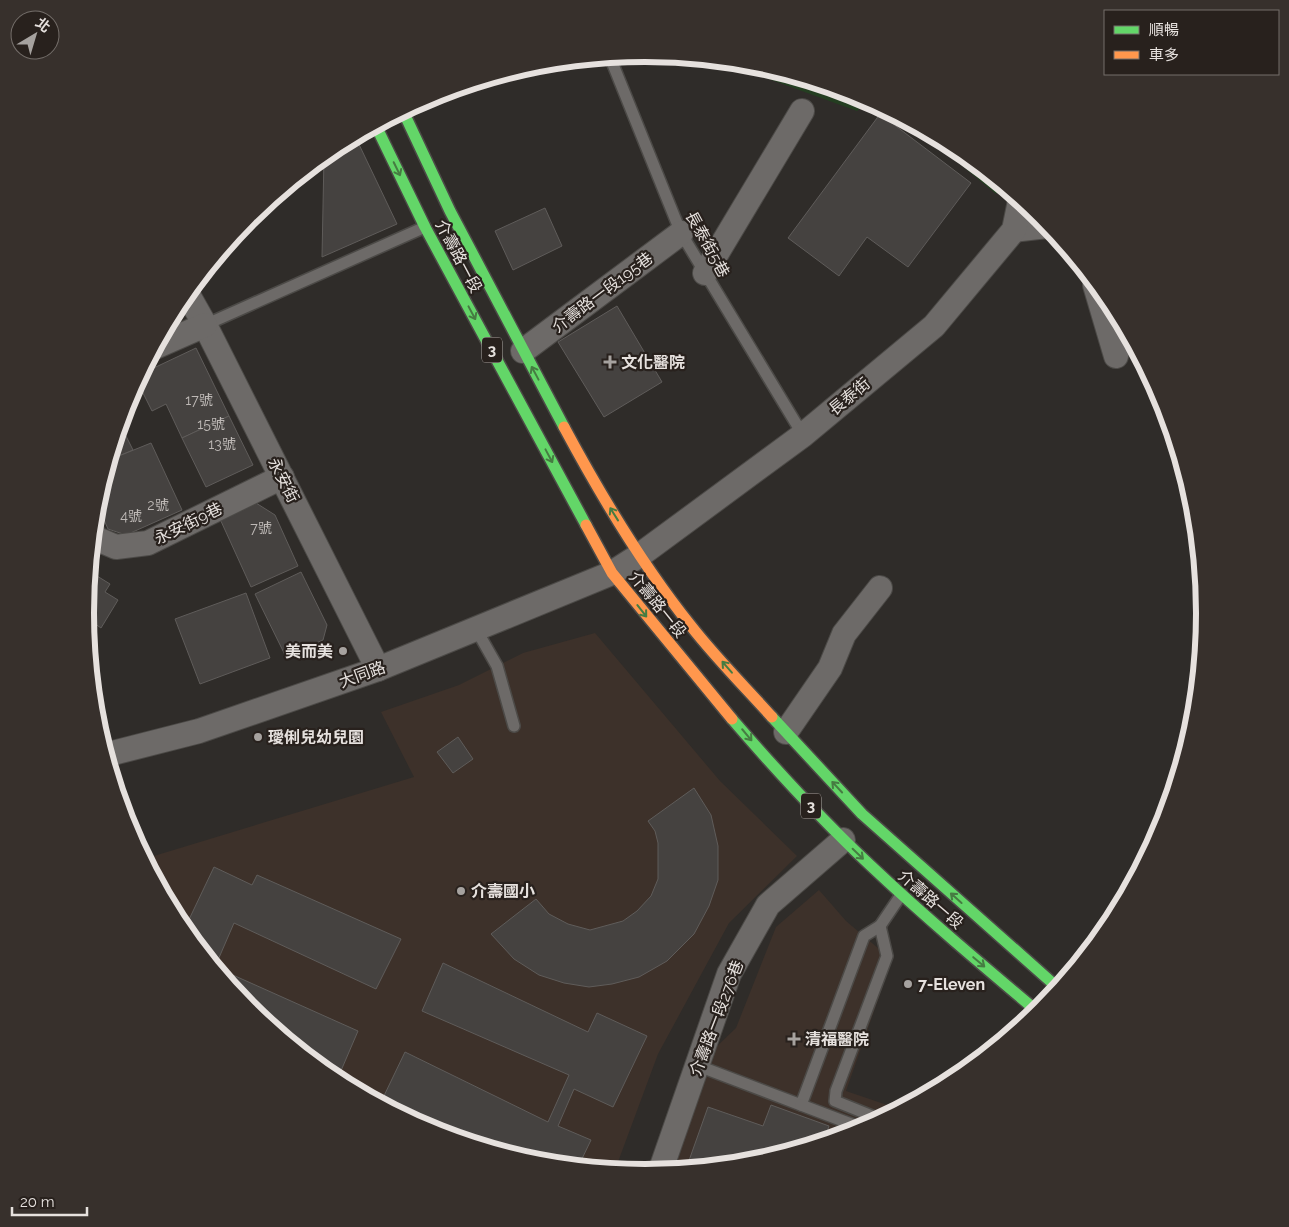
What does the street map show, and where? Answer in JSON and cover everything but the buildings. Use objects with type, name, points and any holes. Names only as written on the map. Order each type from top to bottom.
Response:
[{"type":"main road","name":"介壽路一段","points":[[406,117],[450,211],[589,474],[640,555],[691,626],[862,814],[1053,983]]},
{"type":"main road","name":"介壽路一段","points":[[378,131],[425,227],[612,573],[762,753],[843,840],[901,895],[1031,1006]]},
{"type":"street","points":[[704,273],[802,111]]},
{"type":"street","name":"長泰街","points":[[612,573],[640,555],[803,435],[934,326],[1014,230],[1018,209]]},
{"type":"street","points":[[1014,230],[1037,227]]},
{"type":"street","name":"介壽路一段195巷","points":[[523,351],[680,233]]},
{"type":"street","name":"永安街","points":[[191,300],[378,669]]},
{"type":"street","points":[[1104,308],[1116,356]]},
{"type":"street","points":[[164,343],[205,325]]},
{"type":"street","name":"永安街9巷","points":[[98,540],[116,547],[148,543],[282,477]]},
{"type":"street","name":"大同路","points":[[111,754],[198,732],[378,669],[612,573]]},
{"type":"street","points":[[786,732],[830,668],[844,634],[880,588]]},
{"type":"street","name":"介壽路一段276巷","points":[[663,1163],[729,974],[768,905],[843,840]]},
{"type":"lane","name":"長泰街5巷","points":[[613,64],[680,233],[803,435]]},
{"type":"lane","points":[[205,325],[425,227]]},
{"type":"lane","points":[[476,629],[497,666],[514,726]]},
{"type":"lane","points":[[801,1105],[864,936],[880,926],[901,895]]},
{"type":"lane","points":[[871,1116],[835,1101],[836,1091],[887,956],[880,926]]},
{"type":"lane","points":[[696,1065],[852,1124]]},
{"type":"shaded area","name":"介壽國小","points":[[595,633],[720,781],[797,856],[729,923],[658,1054],[617,1163],[573,1160],[537,1154],[467,1135],[401,1108],[338,1072],[281,1028],[230,977],[186,920],[150,857],[414,777],[381,712],[459,685],[523,653]]},
{"type":"shaded area","name":"清福醫院","points":[[819,890],[846,921],[892,960],[846,1091],[891,1106],[855,1123],[787,1146],[716,1160],[675,1163],[712,1051],[736,1028],[776,927]]},
{"type":"green space","points":[[767,76],[787,81],[862,107],[857,111],[766,78]]},
{"type":"green space","points":[[943,150],[998,190],[996,194]]},
{"type":"traffic: fast","points":[[406,117],[450,211],[564,427]]},
{"type":"traffic: fast","points":[[378,131],[425,227],[586,525]]},
{"type":"traffic: fast","points":[[772,717],[862,814],[1053,983]]},
{"type":"traffic: fast","points":[[732,719],[799,794],[852,848],[890,884],[1031,1006]]},
{"type":"traffic: slow","points":[[564,427],[608,504],[639,554],[673,603],[720,661],[772,717]]},
{"type":"traffic: slow","points":[[586,525],[612,573],[732,719]]},
{"type":"place","name":"文化醫院","points":[[610,362]]},
{"type":"place","name":"美而美","points":[[343,651]]},
{"type":"place","name":"璦俐兒幼兒園","points":[[258,737]]},
{"type":"place","name":"介壽國小","points":[[461,891]]},
{"type":"place","name":"7-Eleven","points":[[908,984]]},
{"type":"place","name":"清福醫院","points":[[794,1039]]}]
